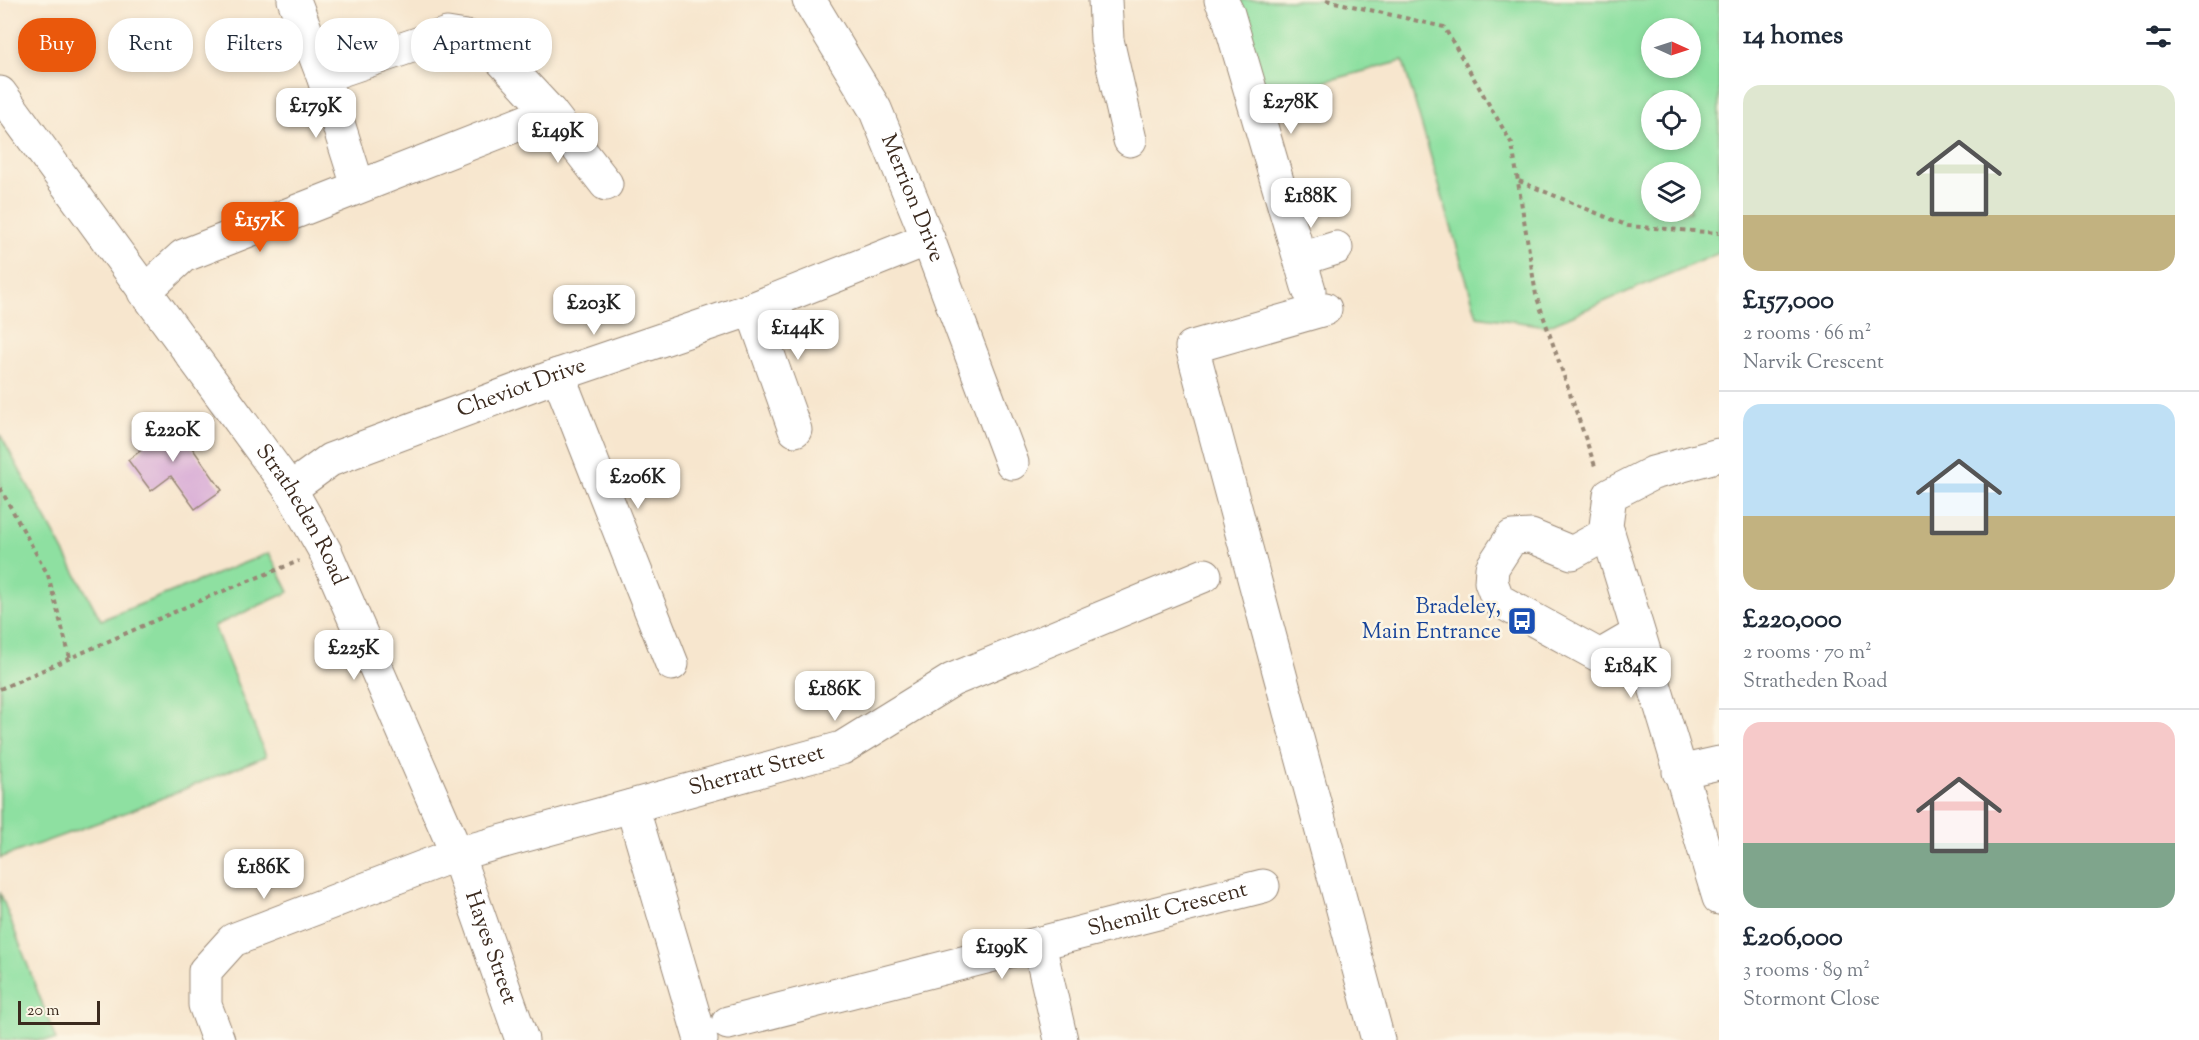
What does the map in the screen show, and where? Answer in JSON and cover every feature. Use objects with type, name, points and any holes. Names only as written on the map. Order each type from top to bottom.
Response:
[{"type":"street","points":[[294,0],[323,76],[358,186]]},
{"type":"street","name":"Merrion Drive","points":[[809,0],[875,109],[928,239],[1004,404],[1012,464]]},
{"type":"street","points":[[1105,0],[1107,40],[1130,140]]},
{"type":"street","points":[[1221,0],[1231,25],[1312,286]]},
{"type":"street","points":[[323,76],[447,34],[472,38],[493,51],[550,112],[606,184]]},
{"type":"street","name":"Stratheden Road","points":[[0,93],[290,489],[325,551],[457,854]]},
{"type":"street","points":[[144,292],[183,256],[550,112]]},
{"type":"street","name":"Cheviot Drive","points":[[290,489],[330,460],[558,375],[752,309],[928,239]]},
{"type":"street","points":[[1336,248],[1312,286],[1192,347],[1378,1040]]},
{"type":"street","points":[[752,309],[795,429]]},
{"type":"street","points":[[558,375],[674,664]]},
{"type":"street","points":[[1638,634],[1600,656],[1498,600],[1491,582],[1492,568],[1512,537],[1531,536],[1572,553],[1609,511],[1653,473],[1719,455]]},
{"type":"street","points":[[1609,511],[1638,634],[1719,898]]},
{"type":"street","name":"Sherratt Street","points":[[218,1040],[205,1005],[205,971],[233,940],[457,854],[842,748],[952,680],[1205,575]]},
{"type":"street","points":[[1679,772],[1719,763]]},
{"type":"street","points":[[632,806],[715,1032]]},
{"type":"street","name":"Hayes Street","points":[[457,854],[522,1040]]},
{"type":"street","name":"Shemilt Crescent","points":[[715,1032],[1263,886]]},
{"type":"street","points":[[1039,944],[1061,1040]]},
{"type":"path","points":[[1326,0],[1444,27],[1512,144],[1536,295],[1609,511]]},
{"type":"path","points":[[1518,181],[1628,226],[1719,232]]},
{"type":"path","points":[[0,488],[48,575],[70,658]]},
{"type":"path","points":[[0,688],[206,598],[325,551]]},
{"type":"green space","points":[[1219,0],[1719,0],[1719,253],[1547,326],[1477,316],[1403,61],[1254,100]]},
{"type":"green space","points":[[0,434],[101,620],[269,553],[289,592],[214,626],[266,756],[130,811],[0,858]]},
{"type":"green space","points":[[0,892],[56,1040],[0,1040]]},
{"type":"building","points":[[156,417],[169,435],[178,428],[222,490],[195,509],[171,476],[151,491],[128,460],[144,448],[134,433]]},
{"type":"place","name":"Bradeley, Main Entrance","points":[[1522,621]]}]
